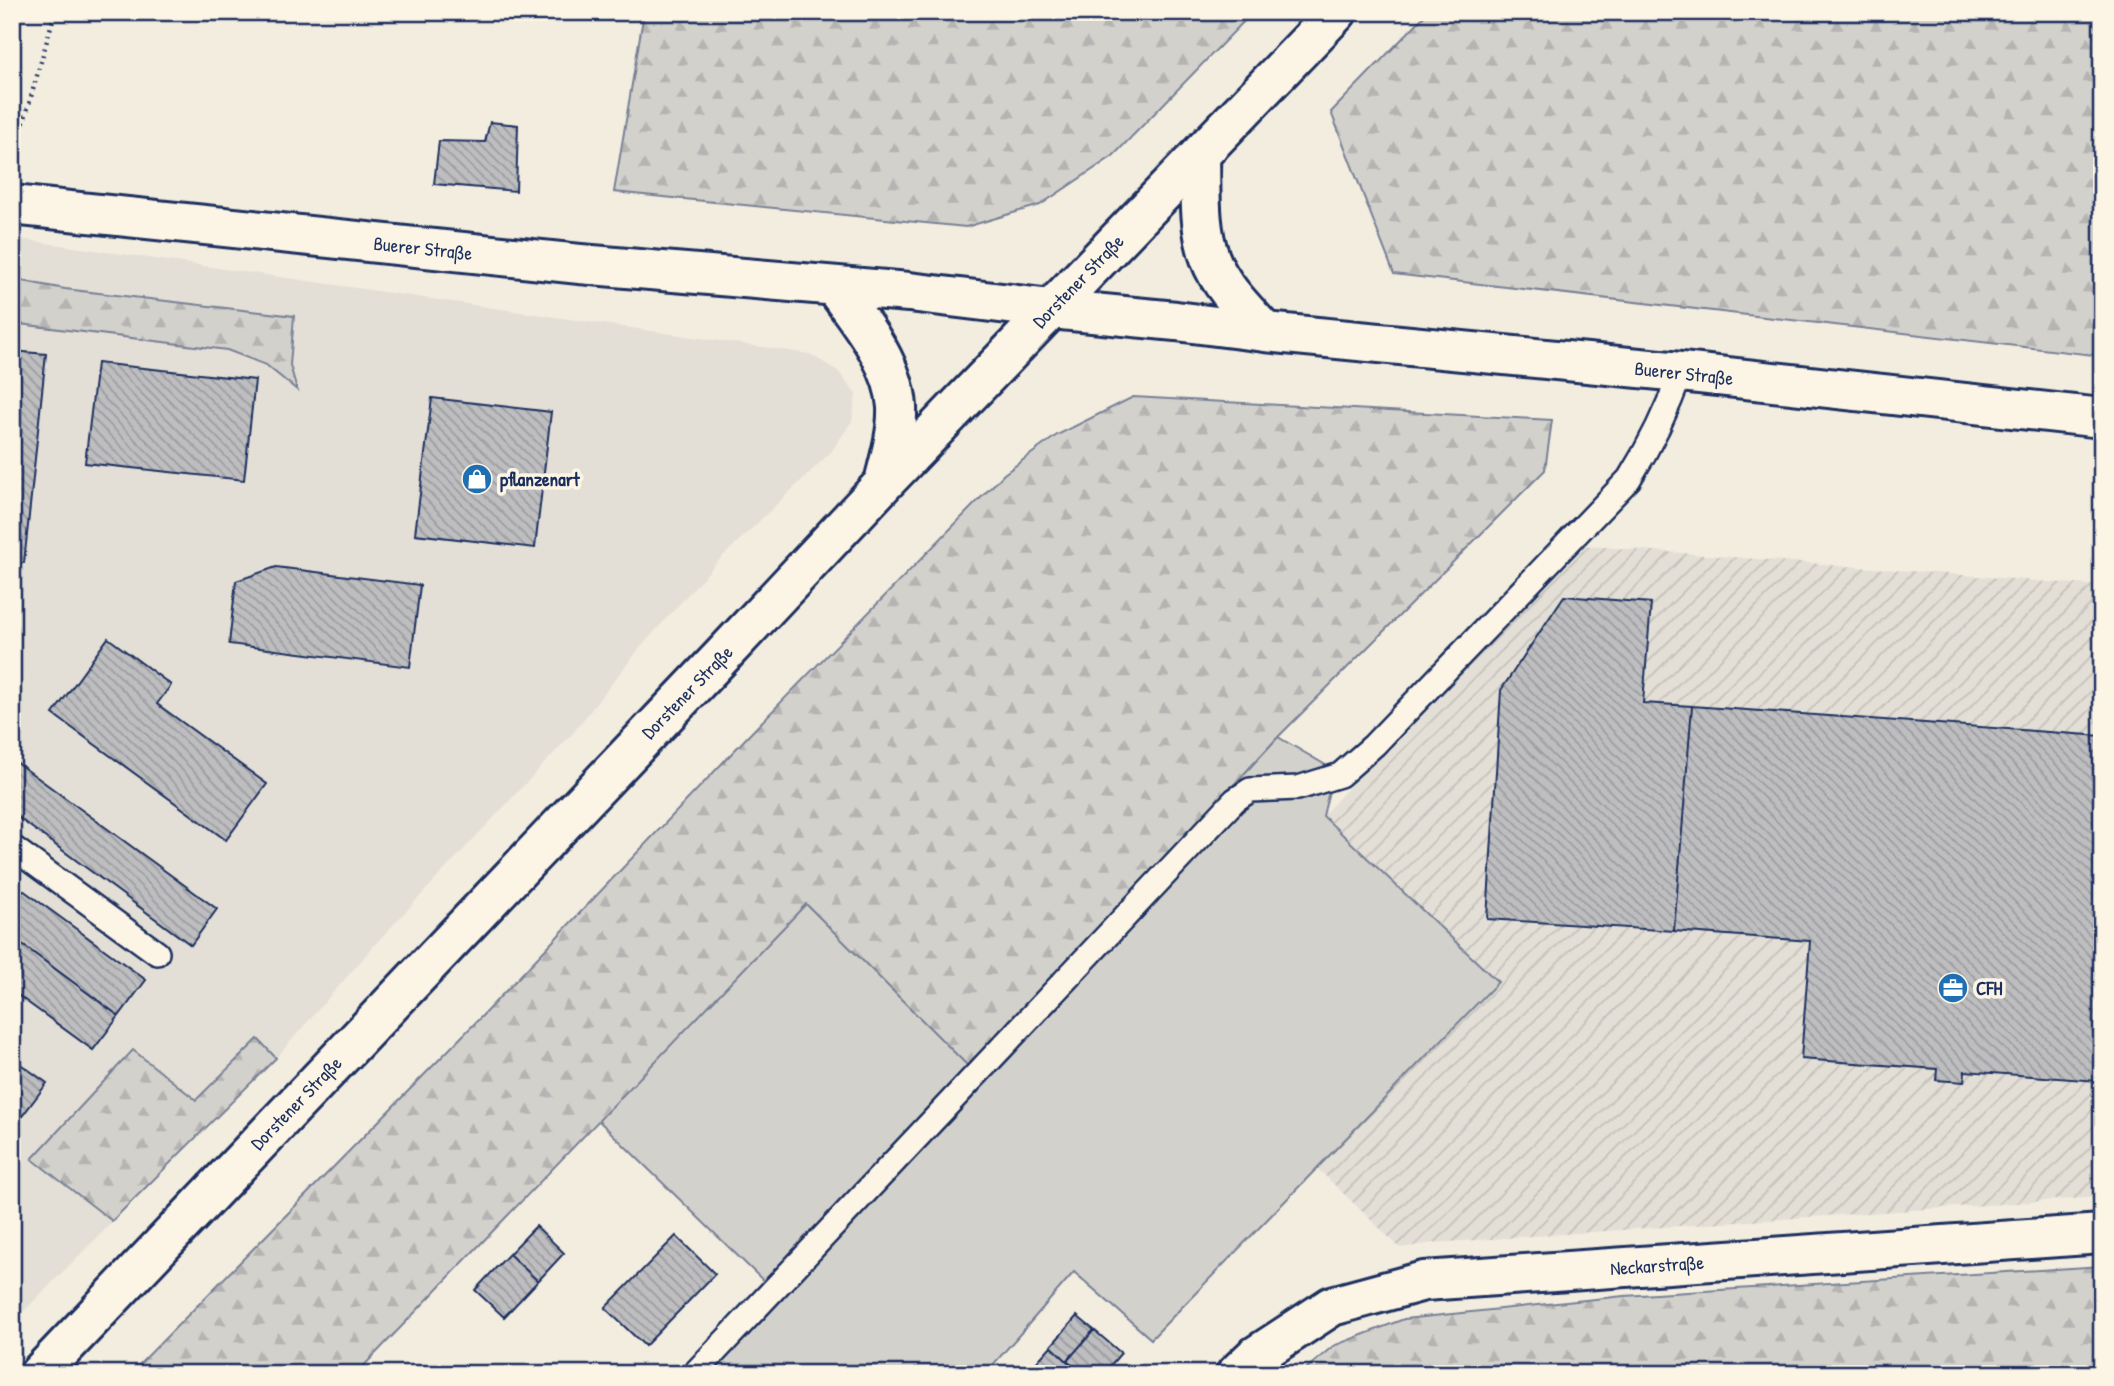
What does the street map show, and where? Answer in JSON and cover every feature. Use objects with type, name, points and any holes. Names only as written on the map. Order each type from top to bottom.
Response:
[{"type":"main road","name":"Dorstener Straße","points":[[38,1374],[884,483],[1338,12]]},
{"type":"main road","points":[[1200,155],[1201,217],[1210,259],[1232,296],[1265,332]]},
{"type":"main road","name":"Buerer Straße","points":[[12,205],[580,264],[909,292],[1265,332],[1681,372],[2102,418]]},
{"type":"main road","points":[[834,286],[863,326],[887,367],[897,405],[894,441],[884,483]]},
{"type":"main road","name":"Neckarstraße","points":[[1236,1374],[1254,1357],[1332,1306],[1424,1281],[2102,1234]]},
{"type":"lane","points":[[694,1374],[1235,800],[1250,790],[1298,788],[1340,775],[1374,745],[1629,479],[1666,413],[1681,372]]},
{"type":"lane","points":[[12,847],[157,954]]},
{"type":"path","points":[[12,164],[55,12]]},
{"type":"shaded area","points":[[12,238],[810,354],[838,371],[856,395],[852,421],[831,452],[718,561],[639,649],[572,734],[379,940],[276,1058],[12,1323]]},
{"type":"shaded area","points":[[1579,545],[2102,586],[2102,1197],[1434,1243],[1400,1248],[1317,1168],[1498,982],[1322,816]]},
{"type":"green space","points":[[644,12],[1253,12],[1113,156],[1040,205],[966,227],[614,192]]},
{"type":"green space","points":[[1428,12],[2102,12],[2102,356],[1394,274],[1331,112]]},
{"type":"green space","points":[[12,279],[65,289],[294,316],[290,365],[297,390],[266,365],[227,350],[12,323]]},
{"type":"green space","points":[[1133,397],[1552,420],[1545,470],[1278,737],[971,1069],[806,904],[356,1374],[130,1374],[481,1017],[750,734],[1004,474],[1057,435]]},
{"type":"green space","points":[[1278,737],[1334,770],[1323,816],[1498,982],[1151,1339],[1074,1272],[985,1374],[707,1374],[780,1297],[598,1120],[806,903],[972,1069]]},
{"type":"green space","points":[[258,1039],[276,1058],[112,1221],[32,1159],[133,1050],[196,1100]]},
{"type":"green space","points":[[2102,1266],[2102,1374],[1300,1374],[1333,1346],[1404,1319],[1624,1296]]},
{"type":"building","points":[[490,122],[518,125],[516,191],[434,184],[439,141],[485,142]]},
{"type":"building","points":[[12,351],[46,354],[24,563],[12,562]]},
{"type":"building","points":[[97,363],[255,380],[244,480],[85,463]]},
{"type":"building","points":[[432,398],[551,412],[535,548],[415,534]]},
{"type":"building","points":[[276,567],[420,585],[410,667],[229,644],[236,581]]},
{"type":"building","points":[[1564,596],[1651,603],[1643,703],[1692,706],[1674,931],[1487,919],[1501,690]]},
{"type":"building","points":[[108,638],[171,685],[157,704],[267,784],[226,840],[53,714]]},
{"type":"building","points":[[1692,706],[2102,736],[2102,1037],[2098,1081],[1965,1071],[1964,1082],[1936,1080],[1937,1069],[1801,1059],[1810,941],[1674,931]]},
{"type":"building","points":[[12,759],[217,909],[191,945],[12,813]]},
{"type":"building","points":[[12,882],[146,980],[119,1016],[12,937]]},
{"type":"building","points":[[12,937],[119,1016],[93,1050],[12,991]]},
{"type":"building","points":[[12,1058],[47,1083],[20,1119],[12,1113]]},
{"type":"building","points":[[536,1226],[564,1253],[538,1281],[509,1254]]},
{"type":"building","points":[[676,1236],[715,1274],[645,1346],[605,1308]]},
{"type":"building","points":[[509,1254],[538,1281],[504,1317],[475,1290]]},
{"type":"building","points":[[1077,1316],[1094,1330],[1067,1361],[1051,1346]]},
{"type":"building","points":[[1094,1330],[1121,1353],[1103,1374],[1082,1374],[1067,1361]]},
{"type":"building","points":[[1051,1346],[1067,1361],[1082,1374],[1026,1374]]},
{"type":"place","name":"pflanzenart","points":[[477,479]]},
{"type":"place","name":"CFH","points":[[1953,988]]}]
